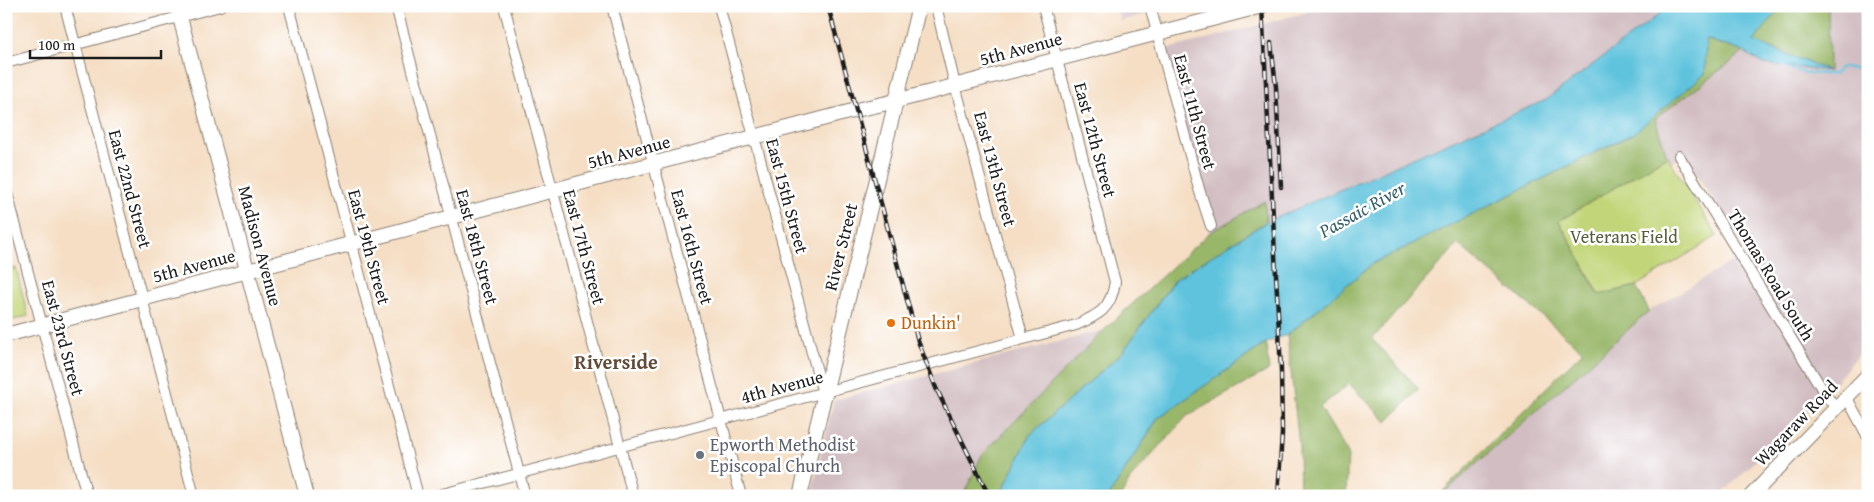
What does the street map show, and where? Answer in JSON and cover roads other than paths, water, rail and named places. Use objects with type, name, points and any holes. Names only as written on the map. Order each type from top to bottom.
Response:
[{"type":"main road","name":"River Street","points":[[800,496],[919,6]]},
{"type":"main road","name":"5th Avenue","points":[[6,335],[856,110],[1262,6]]},
{"type":"main road","name":"Madison Avenue","points":[[179,12],[307,496]]},
{"type":"main road","name":"Wagaraw Road","points":[[1751,496],[1868,376]]},
{"type":"street","name":"East 22nd Street","points":[[66,6],[194,496]]},
{"type":"street","points":[[6,63],[179,12],[220,6]]},
{"type":"street","name":"East 19th Street","points":[[289,6],[418,496]]},
{"type":"street","name":"East 18th Street","points":[[396,6],[525,496]]},
{"type":"street","name":"East 17th Street","points":[[504,6],[633,496]]},
{"type":"street","name":"East 16th Street","points":[[612,6],[741,496]]},
{"type":"street","name":"East 15th Street","points":[[719,6],[822,390],[825,392]]},
{"type":"street","name":"East 13th Street","points":[[936,6],[1023,339]]},
{"type":"street","name":"East 12th Street","points":[[1043,6],[1115,282]]},
{"type":"street","name":"East 11th Street","points":[[1150,6],[1211,226]]},
{"type":"street","name":"Thomas Road South","points":[[1679,156],[1827,397],[1842,403],[1868,437]]},
{"type":"street","name":"East 23rd Street","points":[[6,189],[87,496]]},
{"type":"street","name":"4th Avenue","points":[[435,496],[1076,325],[1095,317],[1103,310],[1110,300],[1115,282]]},
{"type":"water","name":"Passaic River","points":[[1670,6],[1781,6],[1754,41],[1829,71],[1764,64],[1744,52],[1706,39],[1705,74],[1634,133],[1372,264],[1287,335],[1266,343],[1158,418],[1109,496],[1000,496],[1030,435],[1122,353],[1175,279],[1266,222],[1546,100]]},
{"type":"waterway","points":[[1784,66],[1796,71],[1815,74],[1835,74],[1841,67],[1868,70]]},
{"type":"railway","points":[[828,6],[918,341],[936,388],[989,496]]},
{"type":"railway","points":[[1262,6],[1281,370],[1282,433],[1278,496]]},
{"type":"railway","points":[[1271,43],[1276,87],[1281,187]]},
{"type":"place","name":"Dunkin'","points":[[891,323]]},
{"type":"place","name":"Epworth Methodist Episcopal Church","points":[[700,455]]},
{"type":"district","name":"Riverside","points":[[616,362]]},
{"type":"park label","name":"Veterans Field","points":[[1624,237]]}]
